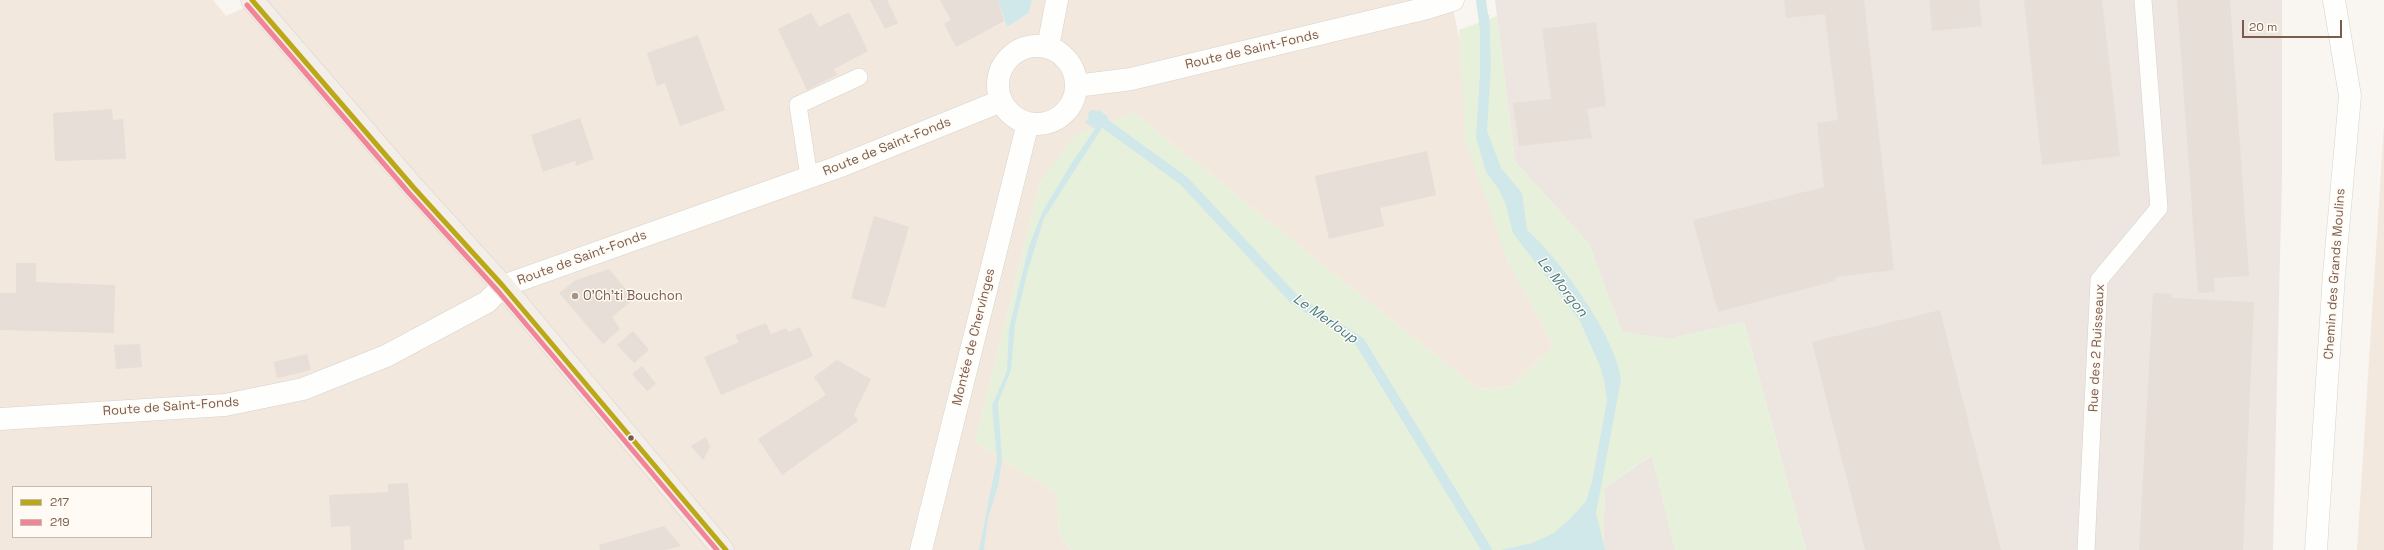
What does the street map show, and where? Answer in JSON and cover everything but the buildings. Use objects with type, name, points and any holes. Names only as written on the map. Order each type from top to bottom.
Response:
[{"type":"main road","points":[[252,0],[414,188],[503,286],[723,549]]},
{"type":"street","points":[[1048,47],[1057,0]]},
{"type":"street","name":"Route de Saint-Fonds","points":[[1076,86],[1131,79],[1427,8],[1453,0]]},
{"type":"street","name":"Chemin des Grands Moulins","points":[[2316,550],[2334,282],[2350,96],[2334,0]]},
{"type":"street","points":[[1028,46],[1048,47],[1064,56],[1072,66],[1076,86],[1072,103],[1065,114],[1054,121],[1041,124],[1028,123],[1016,118],[1006,109],[1001,101],[998,84],[1000,72],[1006,60],[1016,51],[1028,46]]},
{"type":"street","name":"Route de Saint-Fonds","points":[[0,418],[225,405],[303,389],[392,352],[487,302],[503,286],[810,177],[1001,101]]},
{"type":"street","name":"Montée de Chervinges","points":[[921,550],[1028,123]]},
{"type":"lane","name":"Rue des 2 Ruisseaux","points":[[2086,550],[2099,280],[2159,208],[2143,0]]},
{"type":"lane","points":[[810,177],[798,105],[859,77]]},
{"type":"shaded area","points":[[0,0],[213,0],[226,16],[261,0],[998,0],[1007,27],[1029,13],[1032,0],[1451,0],[1507,259],[1554,346],[1513,386],[1478,389],[1134,113],[1041,180],[975,442],[1057,494],[1059,535],[1072,550],[0,550]]},
{"type":"shaded area","points":[[1495,0],[2282,0],[2282,174],[2273,550],[1806,550],[1744,322],[1668,339],[1622,332],[1589,244],[1515,161]]},
{"type":"shaded area","points":[[2384,124],[2384,550],[2357,550]]},
{"type":"shaded area","points":[[1652,455],[1675,550],[1603,550],[1605,488]]},
{"type":"green space","points":[[1497,16],[1515,161],[1589,244],[1622,332],[1668,339],[1744,322],[1806,550],[1675,550],[1651,455],[1605,488],[1603,550],[1072,550],[1059,535],[1057,494],[975,442],[1041,180],[1076,134],[1134,113],[1478,389],[1513,386],[1554,346],[1507,259],[1465,139],[1459,30]]},
{"type":"water","points":[[998,0],[1032,0],[1029,13],[1007,27]]},
{"type":"water","points":[[1489,15],[1491,64],[1487,131],[1501,168],[1522,193],[1527,230],[1555,259],[1598,321],[1617,363],[1621,380],[1596,513],[1605,550],[1501,550],[1532,543],[1554,533],[1572,517],[1586,501],[1592,482],[1607,401],[1600,366],[1580,321],[1513,233],[1505,202],[1498,188],[1486,172],[1476,137],[1480,75],[1480,17]]},
{"type":"water","points":[[1099,110],[1108,117],[1107,120],[1044,218],[1028,270],[1015,324],[1011,370],[998,403],[1002,460],[998,486],[988,518],[984,550],[979,550],[997,459],[992,406],[1007,371],[1009,329],[1029,246],[1043,211],[1071,164],[1095,129],[1085,122]]},
{"type":"waterway","name":"Le Morgon","points":[[1481,0],[1485,30]]},
{"type":"waterway","name":"Le Merloup","points":[[1093,115],[1184,181],[1294,299],[1360,342],[1487,550]]},
{"type":"transit line","name":"217","points":[[252,0],[414,188],[503,286],[726,550]]},
{"type":"transit line","name":"219","points":[[247,5],[409,193],[498,291],[717,550]]},
{"type":"place","name":"O’Ch’ti Bouchon","points":[[575,296]]}]
